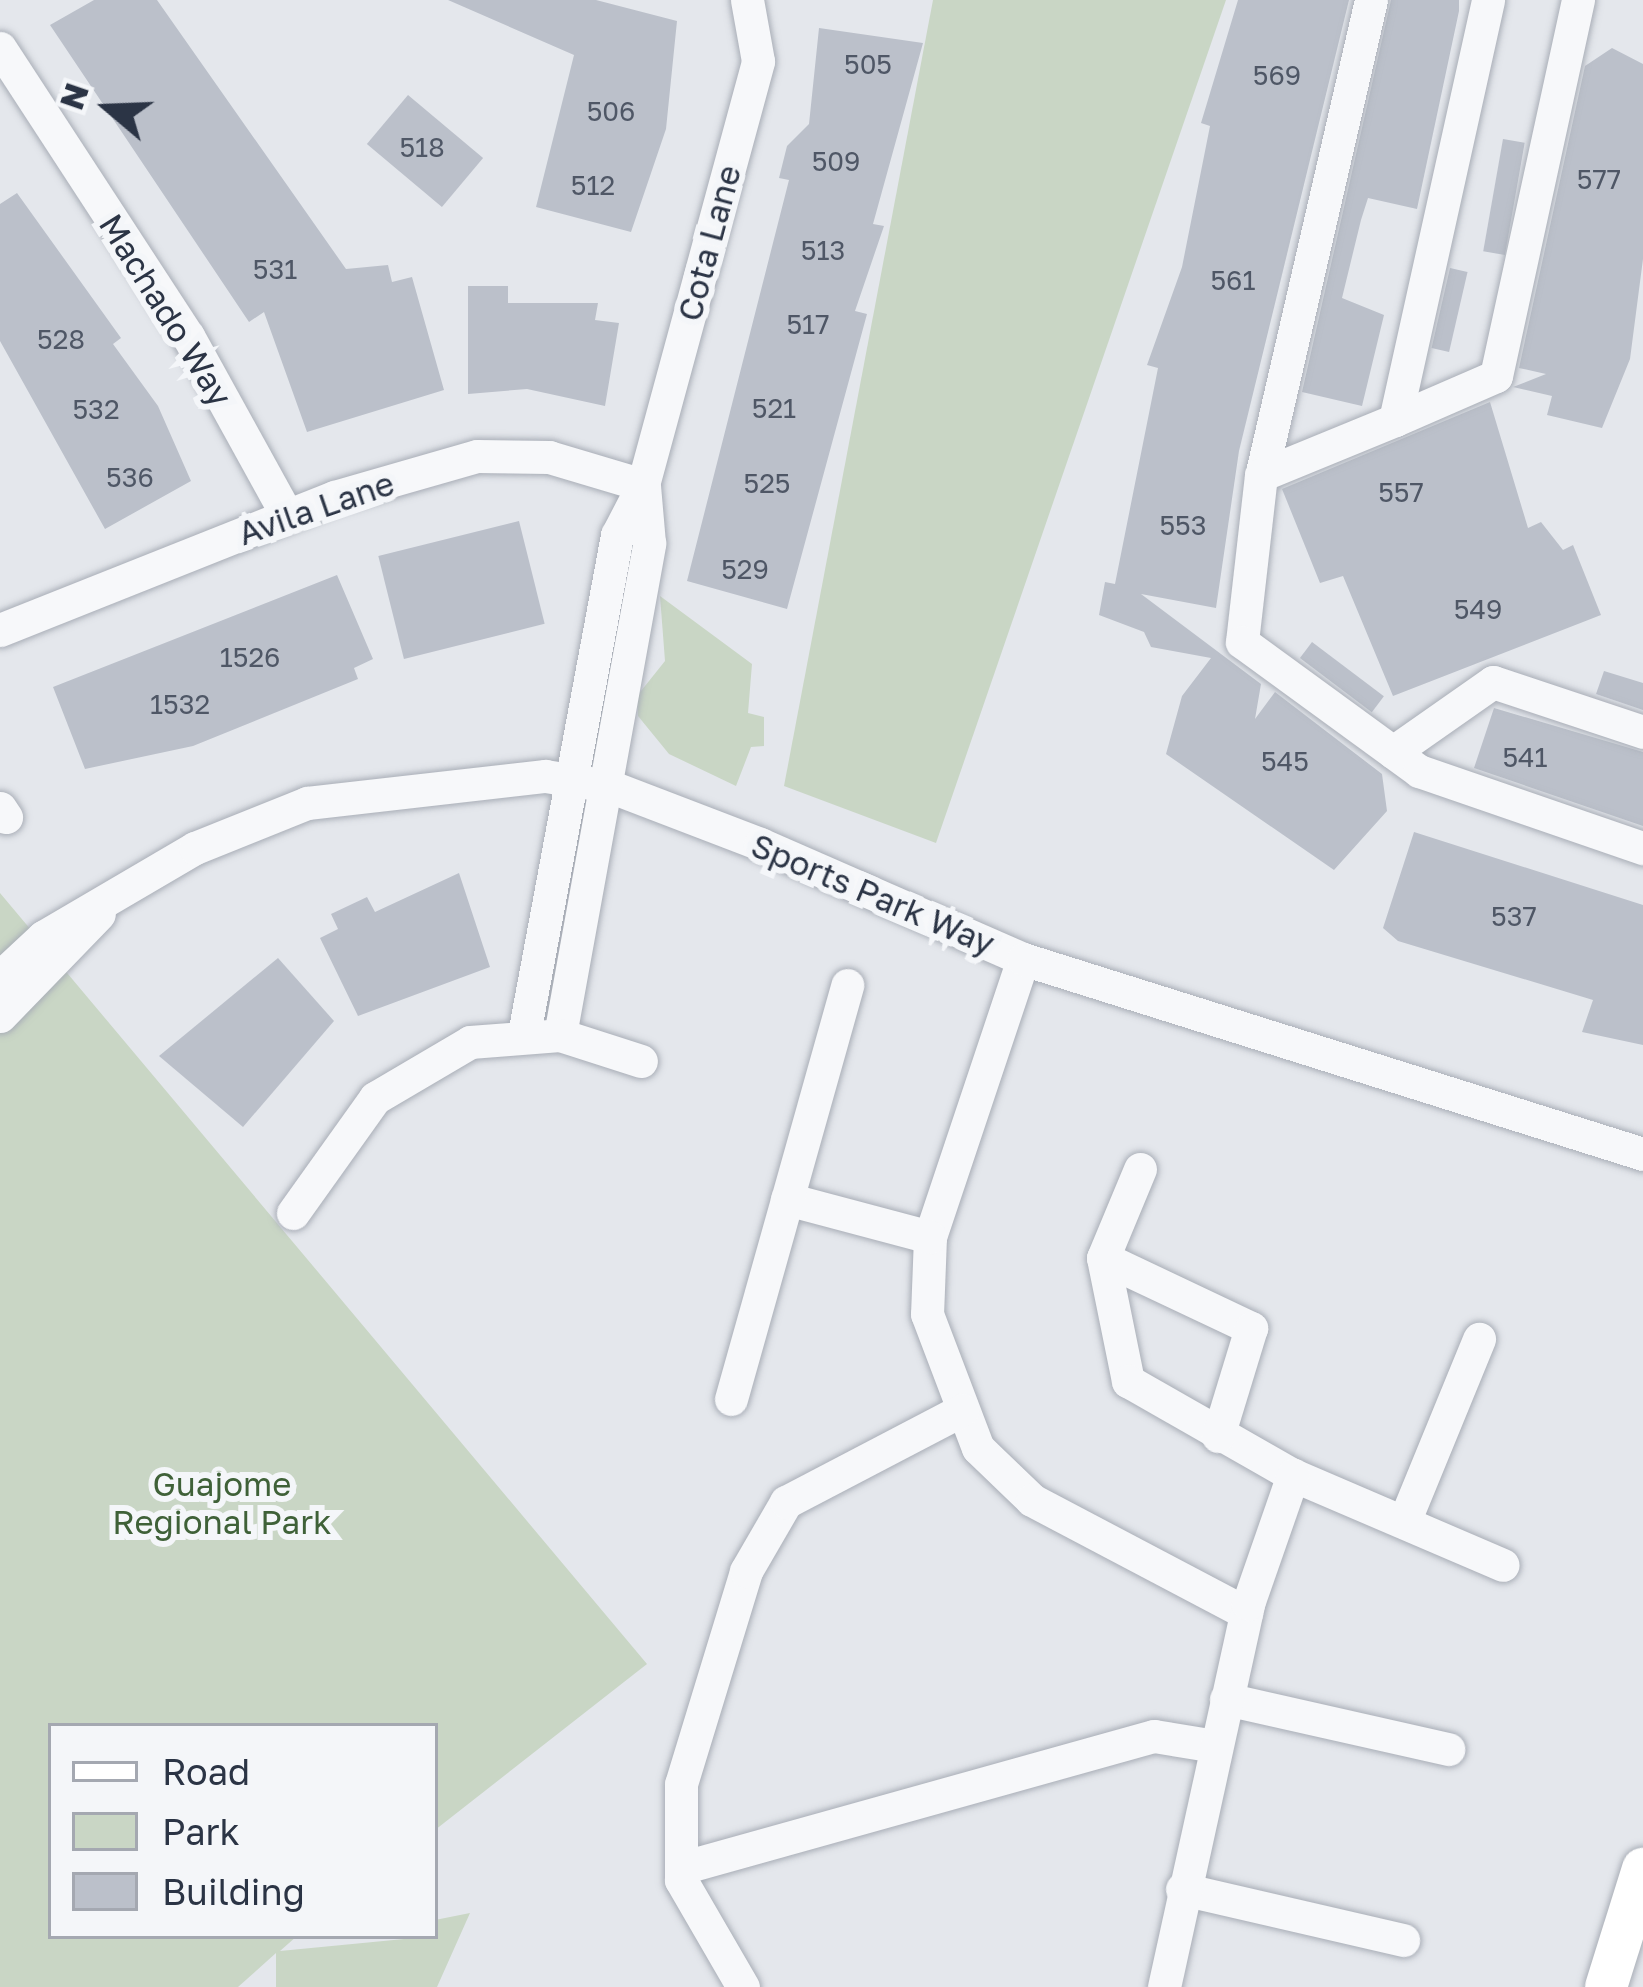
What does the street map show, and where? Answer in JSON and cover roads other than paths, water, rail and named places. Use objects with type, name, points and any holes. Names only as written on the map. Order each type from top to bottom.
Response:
[{"type":"main road","points":[[1606,1987],[1643,1869]]},
{"type":"street","name":"Cota Lane","points":[[524,1034],[617,536],[644,485],[758,61],[747,0]]},
{"type":"street","points":[[1372,0],[1261,475],[1242,642],[1394,752],[1643,848]]},
{"type":"street","points":[[1395,420],[1488,0]]},
{"type":"street","points":[[1261,475],[1496,376],[1578,0]]},
{"type":"street","name":"Machado Way","points":[[0,48],[188,336],[287,515]]},
{"type":"street","name":"Avila Lane","points":[[0,630],[287,515],[477,456],[549,457],[644,485]]},
{"type":"street","name":"Cota Lane","points":[[560,1035],[609,786],[649,543],[644,485]]},
{"type":"street","points":[[1394,752],[1493,682],[1643,732]]},
{"type":"street","name":"Sports Park Way","points":[[0,977],[195,848],[307,803],[434,782],[568,780],[609,786],[1023,959],[1643,1154]]},
{"type":"street","name":"Sports Park Way","points":[[0,1016],[108,903]]},
{"type":"street","points":[[1023,959],[930,1237],[927,1314],[978,1448],[1032,1500],[1246,1613]]},
{"type":"street","points":[[731,1399],[847,985]]},
{"type":"street","points":[[293,1213],[375,1098],[470,1042],[524,1034],[560,1035],[641,1060]]},
{"type":"street","points":[[1141,1168],[1102,1258],[1129,1382],[1293,1474],[1503,1564]]},
{"type":"street","points":[[787,1198],[930,1237]]},
{"type":"street","points":[[1102,1258],[1251,1328],[1218,1436]]},
{"type":"street","points":[[1404,1522],[1479,1339]]},
{"type":"street","points":[[743,1987],[681,1868],[694,1715],[775,1515],[818,1479],[962,1410]]},
{"type":"street","points":[[1155,1985],[1246,1613],[1293,1474]]},
{"type":"street","points":[[1226,1699],[1448,1749]]},
{"type":"street","points":[[681,1868],[1154,1736],[1215,1746]]},
{"type":"street","points":[[1182,1889],[1403,1940]]},
{"type":"park label","name":"Guajome Regional Park","points":[[222,1503]]}]
